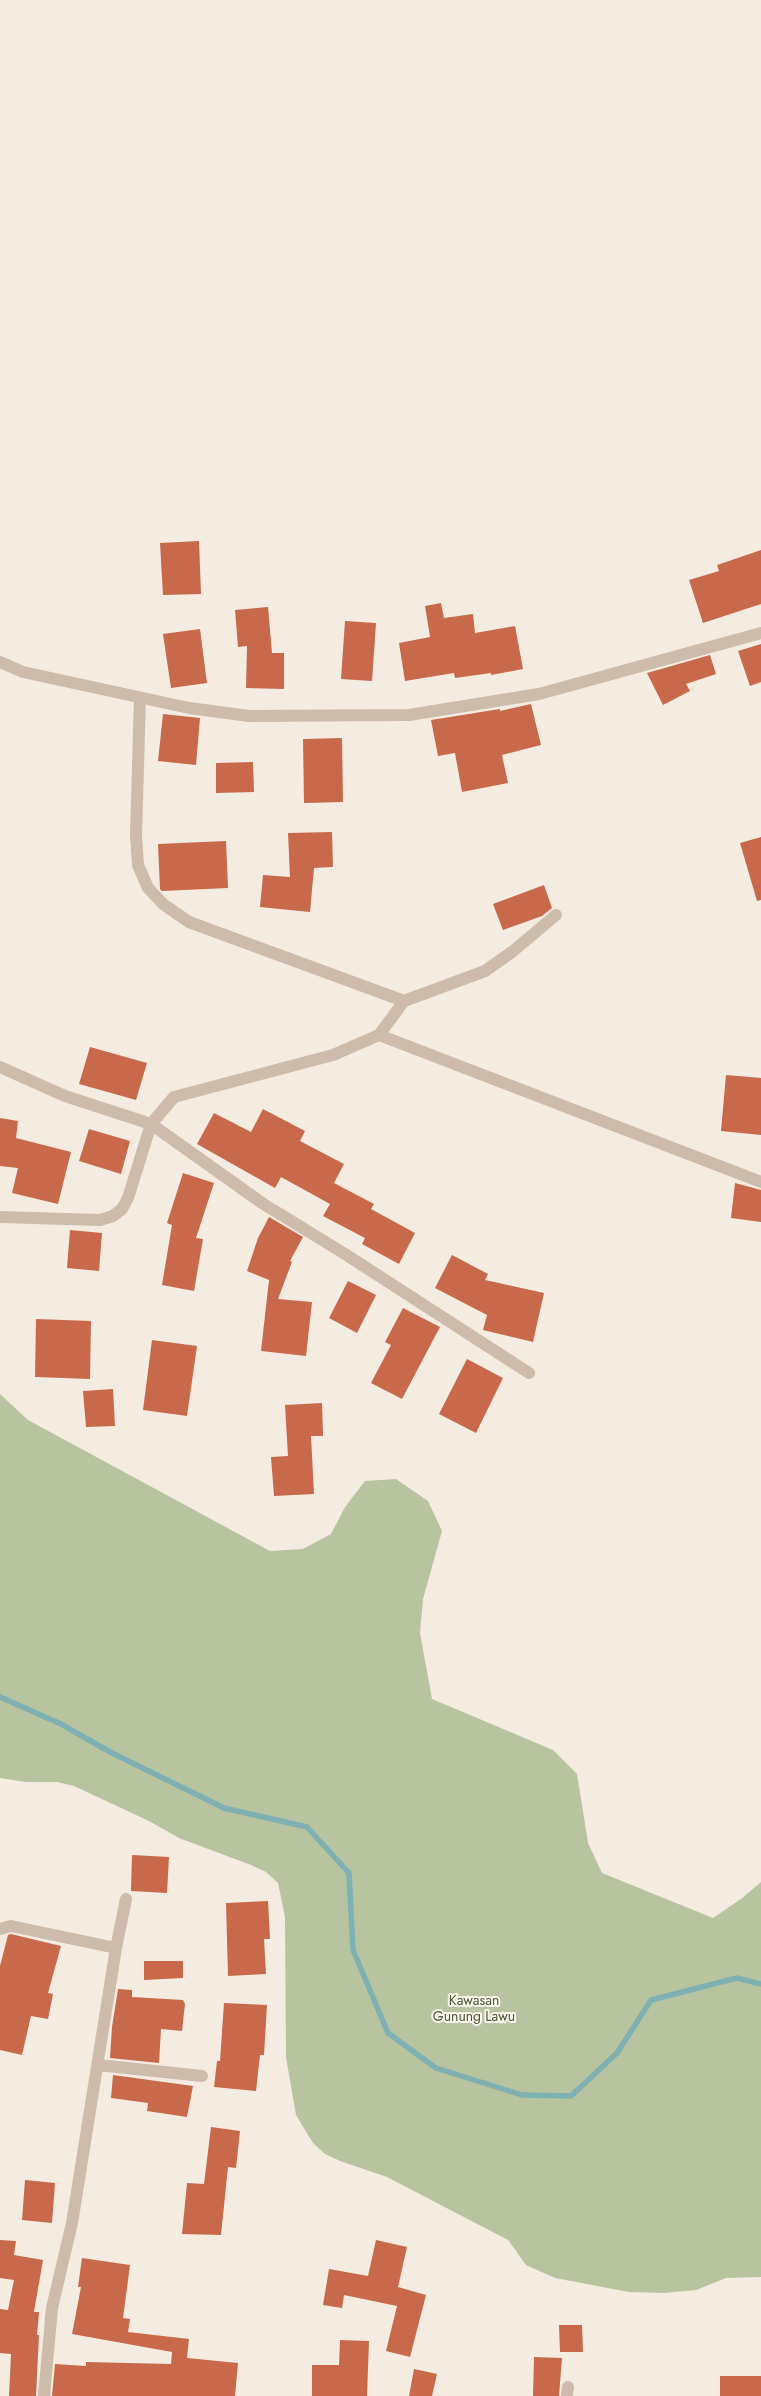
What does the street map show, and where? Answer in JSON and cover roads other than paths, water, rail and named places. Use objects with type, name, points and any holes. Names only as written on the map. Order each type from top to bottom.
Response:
[{"type":"street","points":[[0,662],[23,672],[140,698],[188,708],[249,716],[409,715],[538,694],[761,633]]},
{"type":"street","points":[[140,698],[136,835],[138,864],[148,888],[163,904],[189,922],[404,1001]]},
{"type":"street","points":[[0,1218],[100,1220],[113,1216],[122,1209],[128,1198],[151,1124],[174,1098],[333,1055],[379,1034],[404,1001],[484,972],[512,952],[556,915]]},
{"type":"street","points":[[379,1034],[761,1182]]},
{"type":"street","points":[[0,1067],[65,1096],[151,1124],[262,1203],[345,1254],[529,1373]]},
{"type":"street","points":[[44,2396],[52,2308],[72,2222],[116,1948],[126,1899]]},
{"type":"street","points":[[0,1929],[11,1926],[116,1948]]},
{"type":"street","points":[[98,2065],[202,2076]]},
{"type":"waterway","points":[[0,1697],[61,1724],[110,1752],[224,1808],[307,1827],[349,1873],[353,1950],[388,2033],[436,2068],[522,2095],[571,2096],[617,2053],[651,2000],[737,1978],[761,1984]]},
{"type":"park label","name":"Kawasan Gunung Lawu","points":[[474,2010]]}]
